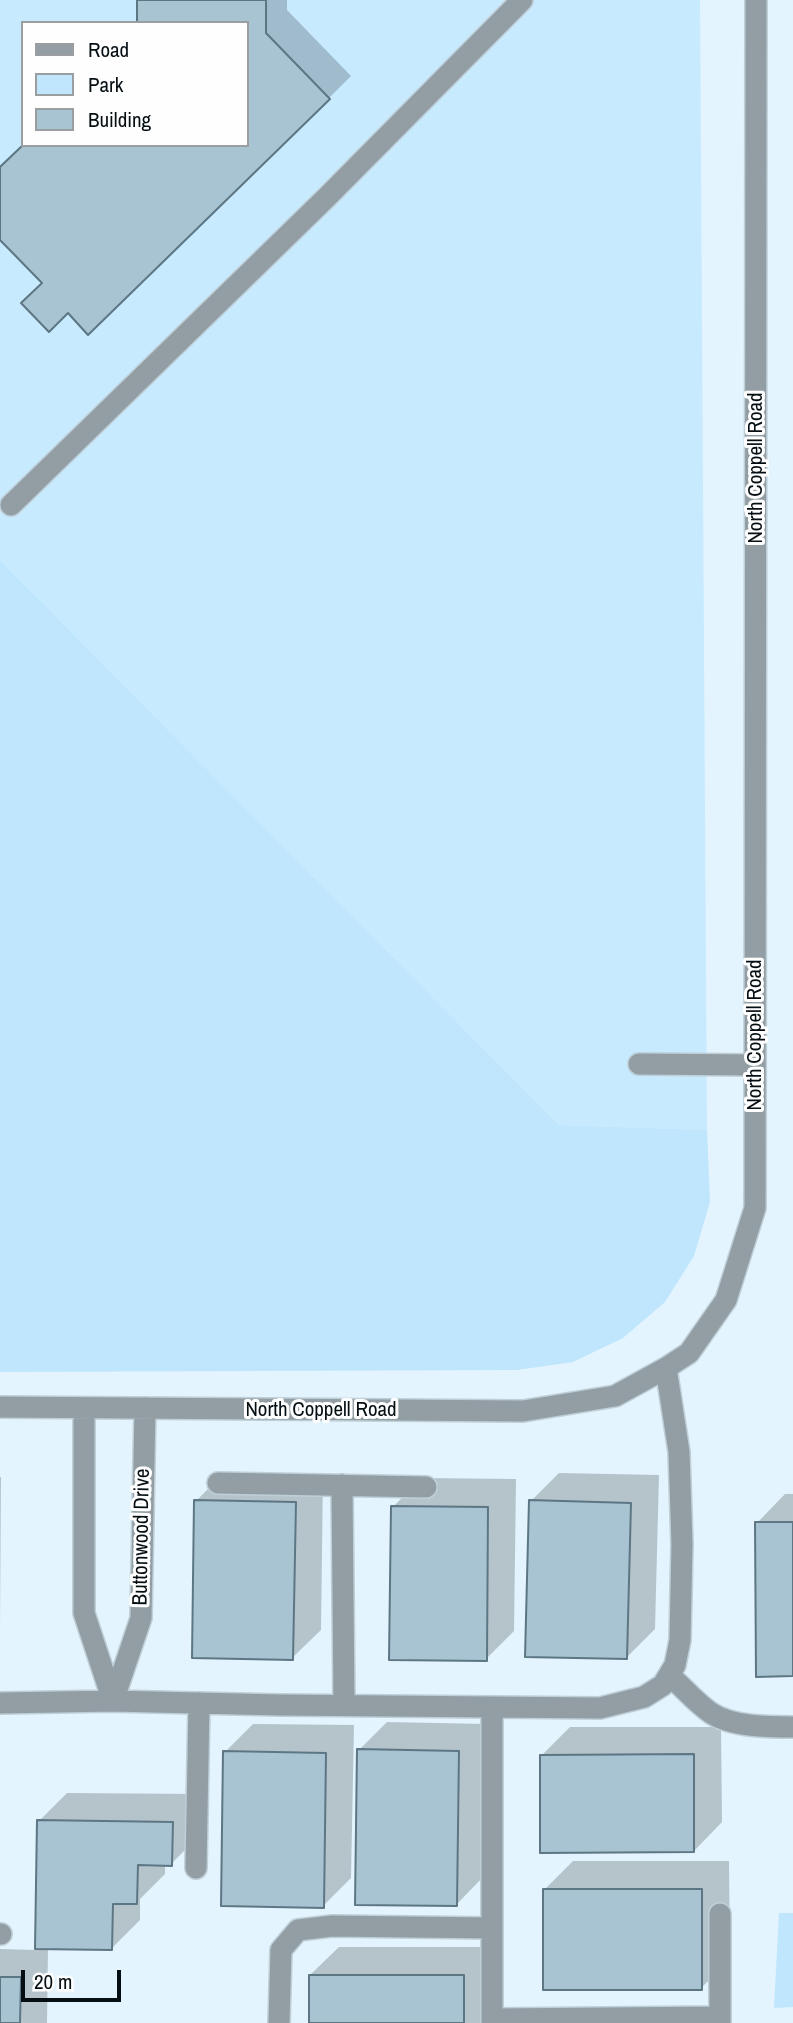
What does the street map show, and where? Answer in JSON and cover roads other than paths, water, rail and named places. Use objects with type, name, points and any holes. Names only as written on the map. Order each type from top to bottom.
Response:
[{"type":"street","points":[[11,505],[343,180],[522,0]]},
{"type":"street","name":"North Coppell Road","points":[[0,1407],[523,1411],[614,1396],[666,1368],[689,1353],[726,1300],[755,1208],[756,0]]},
{"type":"street","points":[[639,1064],[755,1065]]},
{"type":"street","points":[[0,1703],[113,1700],[600,1709],[644,1697],[663,1685],[675,1665],[680,1640],[682,1544],[679,1452],[666,1368]]},
{"type":"street","points":[[84,1408],[84,1613],[113,1700]]},
{"type":"street","name":"Buttonwood Drive","points":[[113,1700],[141,1618],[145,1408]]},
{"type":"street","points":[[218,1483],[426,1487]]},
{"type":"street","points":[[342,1485],[344,1705]]},
{"type":"street","points":[[669,1675],[711,1713],[720,1717],[743,1724],[793,1727]]},
{"type":"street","points":[[196,1868],[199,1703]]},
{"type":"street","points":[[492,1707],[492,2021],[720,2020],[720,1914]]},
{"type":"street","points":[[279,2023],[281,1950],[298,1930],[332,1926],[491,1928]]}]
